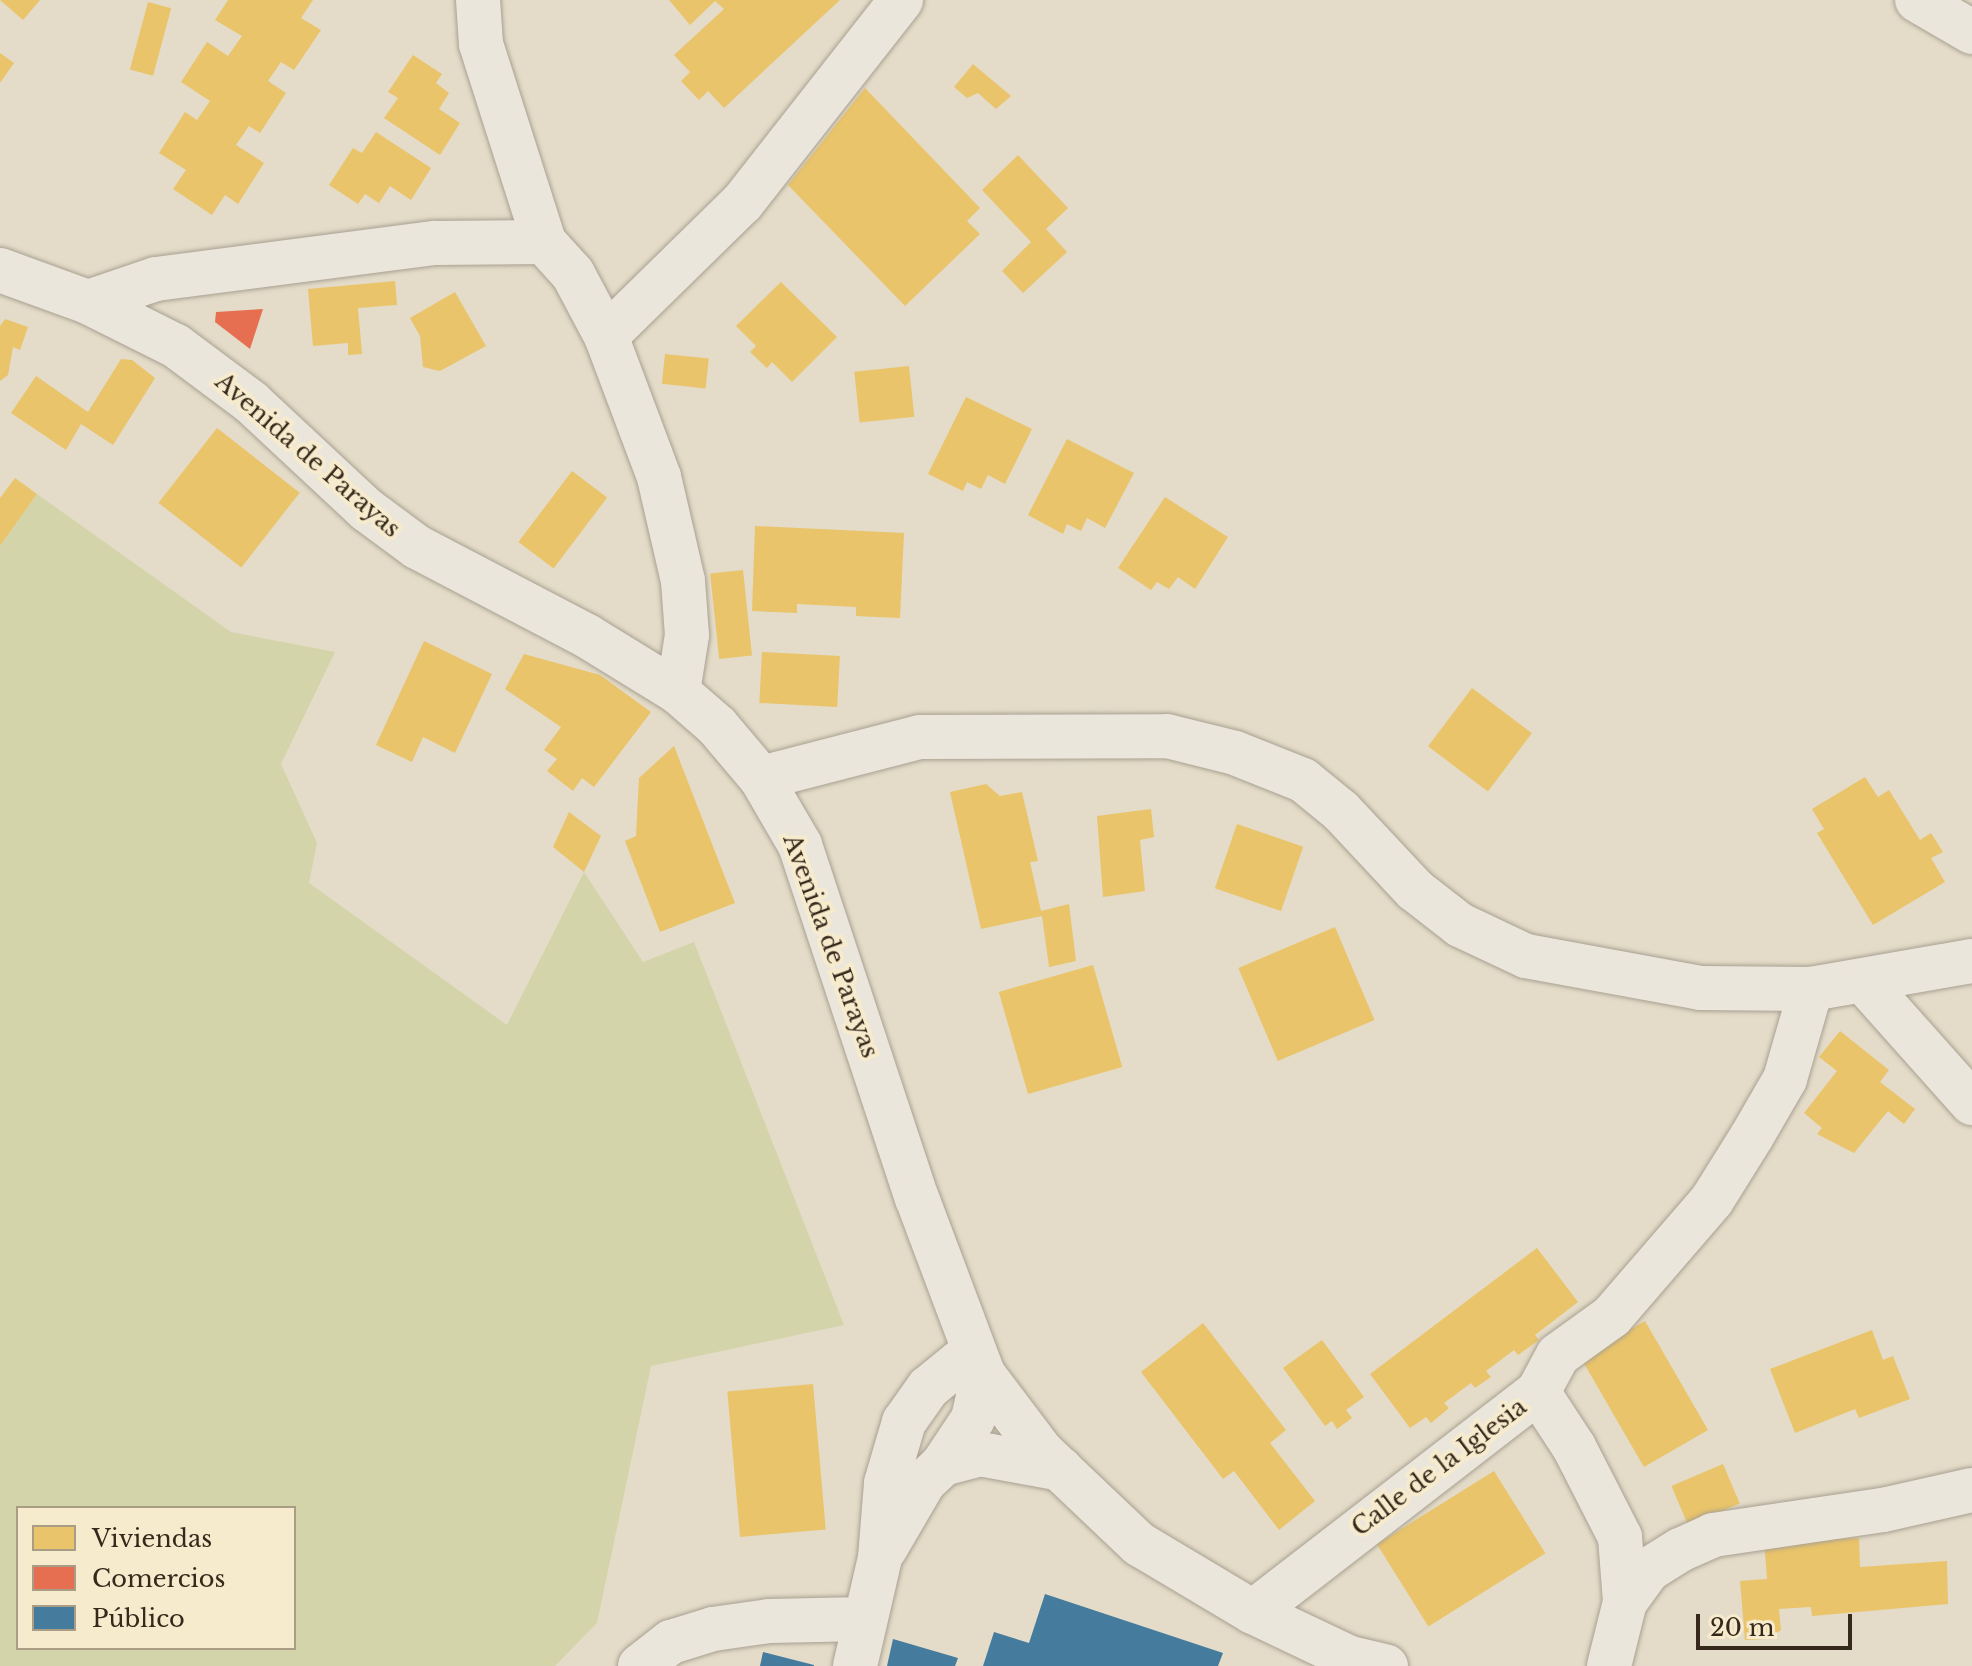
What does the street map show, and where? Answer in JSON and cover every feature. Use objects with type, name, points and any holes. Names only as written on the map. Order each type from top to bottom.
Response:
[{"type":"street","points":[[478,0],[481,44],[544,242],[573,274],[606,336],[659,477],[683,581],[687,635],[678,692]]},
{"type":"street","points":[[606,336],[742,203],[901,0]]},
{"type":"street","points":[[1917,0],[1972,32]]},
{"type":"street","points":[[88,302],[156,279],[435,243],[544,242]]},
{"type":"street","name":"Avenida de Parayas","points":[[0,270],[88,302],[176,346],[251,402],[367,510],[417,547],[587,636],[678,692],[717,726],[761,778],[800,845],[978,1362],[1061,1469],[1139,1544],[1253,1612],[1350,1658],[1386,1666]]},
{"type":"street","points":[[761,778],[920,737],[1167,736],[1235,753],[1303,780],[1341,811],[1415,890],[1460,925],[1526,956],[1700,988],[1811,989],[1865,983],[1972,961]]},
{"type":"street","points":[[1865,983],[1972,1103]]},
{"type":"street","name":"Calle de la Iglesia","points":[[1253,1612],[1538,1392],[1558,1355],[1612,1316],[1712,1200],[1785,1079],[1811,989]]},
{"type":"street","points":[[880,1558],[924,1482],[943,1464],[973,1419],[978,1362]]},
{"type":"street","points":[[855,1666],[880,1558],[886,1483],[904,1422],[928,1388],[978,1362]]},
{"type":"street","points":[[1538,1392],[1574,1447],[1620,1537],[1625,1602],[1609,1666]]},
{"type":"street","points":[[943,1464],[980,1454],[1061,1469]]},
{"type":"street","points":[[1625,1602],[1648,1570],[1713,1535],[1883,1510],[1972,1490]]},
{"type":"street","points":[[640,1666],[671,1642],[713,1629],[769,1621],[865,1619]]},
{"type":"green space","points":[[37,494],[231,632],[335,652],[281,764],[317,843],[309,883],[507,1025],[584,872],[643,962],[694,942],[844,1325],[651,1366],[597,1623],[555,1666],[0,1666],[0,546]]},
{"type":"building: Viviendas","points":[[0,0],[40,0],[23,20]]},
{"type":"building: Viviendas","points":[[228,0],[313,0],[301,18],[321,30],[294,70],[281,62],[268,81],[286,93],[260,133],[249,126],[236,145],[264,163],[238,204],[225,195],[212,215],[173,189],[186,170],[159,153],[185,112],[197,120],[210,101],[181,82],[207,42],[228,56],[242,36],[215,20]]},
{"type":"building: Viviendas","points":[[669,0],[840,0],[724,108],[708,91],[699,100],[681,81],[690,72],[674,55],[724,9],[715,1],[690,25]]},
{"type":"building: Viviendas","points":[[148,2],[171,8],[153,76],[130,70]]},
{"type":"building: Viviendas","points":[[0,53],[14,63],[0,83]]},
{"type":"building: Viviendas","points":[[413,55],[442,74],[436,83],[449,93],[439,109],[460,123],[440,155],[384,118],[398,98],[388,92]]},
{"type":"building: Viviendas","points":[[973,64],[1011,96],[996,109],[978,93],[967,98],[954,87]]},
{"type":"building: Viviendas","points":[[865,88],[980,208],[967,221],[980,234],[905,306],[788,185]]},
{"type":"building: Viviendas","points":[[376,132],[431,168],[411,200],[390,186],[379,203],[365,194],[358,204],[329,185],[353,148],[362,153]]},
{"type":"building: Viviendas","points":[[1018,155],[1068,208],[1046,229],[1067,252],[1023,293],[1002,271],[1031,242],[982,190]]},
{"type":"building: Viviendas","points":[[395,281],[397,305],[358,308],[362,354],[348,355],[348,343],[313,346],[308,289]]},
{"type":"building: Viviendas","points":[[781,282],[837,337],[792,382],[772,362],[767,368],[750,352],[756,346],[736,326]]},
{"type":"building: Viviendas","points":[[455,292],[486,346],[440,371],[423,367],[420,336],[410,318]]},
{"type":"building: Viviendas","points":[[5,319],[28,327],[20,350],[13,347],[8,375],[0,381],[0,326]]},
{"type":"building: Viviendas","points":[[665,354],[709,359],[706,388],[662,384]]},
{"type":"building: Viviendas","points":[[121,359],[132,360],[155,378],[113,445],[81,424],[66,450],[11,413],[36,376],[88,412]]},
{"type":"building: Viviendas","points":[[909,366],[914,417],[860,422],[854,372]]},
{"type":"building: Viviendas","points":[[966,397],[1032,429],[1005,484],[988,475],[981,489],[967,482],[963,491],[928,474]]},
{"type":"building: Viviendas","points":[[217,428],[300,493],[241,568],[159,503]]},
{"type":"building: Viviendas","points":[[1067,439],[1134,473],[1105,528],[1087,518],[1081,531],[1067,524],[1063,534],[1028,515]]},
{"type":"building: Viviendas","points":[[572,471],[607,497],[554,569],[518,542]]},
{"type":"building: Viviendas","points":[[15,478],[37,494],[0,546],[0,498]]},
{"type":"building: Viviendas","points":[[1165,497],[1228,537],[1195,589],[1178,577],[1169,589],[1157,582],[1151,590],[1118,568]]},
{"type":"building: Viviendas","points":[[755,526],[904,533],[900,618],[856,616],[856,607],[797,604],[797,613],[752,611]]},
{"type":"building: Viviendas","points":[[743,570],[752,656],[719,659],[710,573]]},
{"type":"building: Viviendas","points":[[424,641],[492,674],[455,753],[423,737],[412,762],[376,745]]},
{"type":"building: Viviendas","points":[[762,652],[840,656],[837,707],[759,703]]},
{"type":"building: Viviendas","points":[[524,654],[600,675],[651,712],[594,787],[582,778],[573,791],[547,771],[557,759],[544,750],[561,727],[505,689]]},
{"type":"building: Viviendas","points":[[1472,688],[1532,733],[1488,791],[1428,746]]},
{"type":"building: Viviendas","points":[[674,746],[735,903],[660,932],[625,841],[636,836],[639,778]]},
{"type":"building: Viviendas","points":[[1865,777],[1878,797],[1889,790],[1920,840],[1931,833],[1943,852],[1931,858],[1945,882],[1873,925],[1817,833],[1824,829],[1812,809]]},
{"type":"building: Viviendas","points":[[986,784],[1000,796],[1022,792],[1038,861],[1030,862],[1041,911],[1069,904],[1076,961],[1049,967],[1042,916],[981,929],[950,792]]},
{"type":"building: Viviendas","points":[[1151,809],[1154,837],[1140,840],[1145,891],[1103,897],[1097,816]]},
{"type":"building: Viviendas","points":[[569,812],[601,836],[584,872],[553,847]]},
{"type":"building: Viviendas","points":[[1237,824],[1303,847],[1281,911],[1215,888]]},
{"type":"building: Viviendas","points":[[1335,927],[1374,1020],[1278,1061],[1238,968]]},
{"type":"building: Viviendas","points":[[1093,965],[1122,1067],[1028,1094],[999,992]]},
{"type":"building: Viviendas","points":[[1840,1031],[1889,1070],[1880,1082],[1915,1109],[1904,1124],[1888,1111],[1854,1153],[1817,1134],[1822,1128],[1804,1113],[1837,1071],[1819,1057]]},
{"type":"building: Viviendas","points":[[1537,1248],[1578,1302],[1535,1335],[1539,1340],[1518,1355],[1514,1350],[1486,1371],[1491,1377],[1475,1388],[1471,1383],[1444,1403],[1449,1408],[1431,1423],[1426,1417],[1410,1428],[1370,1374]]},
{"type":"building: Viviendas","points":[[1645,1321],[1708,1430],[1644,1467],[1581,1358]]},
{"type":"building: Viviendas","points":[[1203,1323],[1286,1430],[1270,1443],[1315,1501],[1279,1530],[1234,1471],[1223,1479],[1141,1372]]},
{"type":"building: Viviendas","points":[[1872,1330],[1883,1360],[1893,1356],[1910,1399],[1859,1418],[1855,1409],[1795,1433],[1770,1369]]},
{"type":"building: Viviendas","points":[[1322,1340],[1364,1397],[1346,1410],[1352,1418],[1337,1429],[1332,1421],[1325,1426],[1283,1368]]},
{"type":"building: Viviendas","points":[[813,1384],[826,1529],[740,1537],[727,1391]]},
{"type":"building: Viviendas","points":[[1723,1464],[1740,1504],[1688,1525],[1671,1486]]},
{"type":"building: Viviendas","points":[[1494,1471],[1545,1553],[1428,1626],[1377,1544]]},
{"type":"building: Viviendas","points":[[1859,1538],[1860,1567],[1947,1561],[1948,1604],[1812,1616],[1811,1607],[1779,1609],[1781,1630],[1767,1639],[1745,1640],[1740,1581],[1767,1579],[1764,1541]]},
{"type":"building: Comercios","points":[[263,309],[250,349],[215,322],[216,312]]},
{"type":"building: Público","points":[[1045,1594],[1223,1653],[1218,1666],[983,1666],[994,1632],[1029,1643]]},
{"type":"building: Público","points":[[893,1639],[958,1658],[955,1666],[887,1666]]},
{"type":"building: Público","points":[[763,1652],[814,1665],[814,1666],[760,1666]]}]
